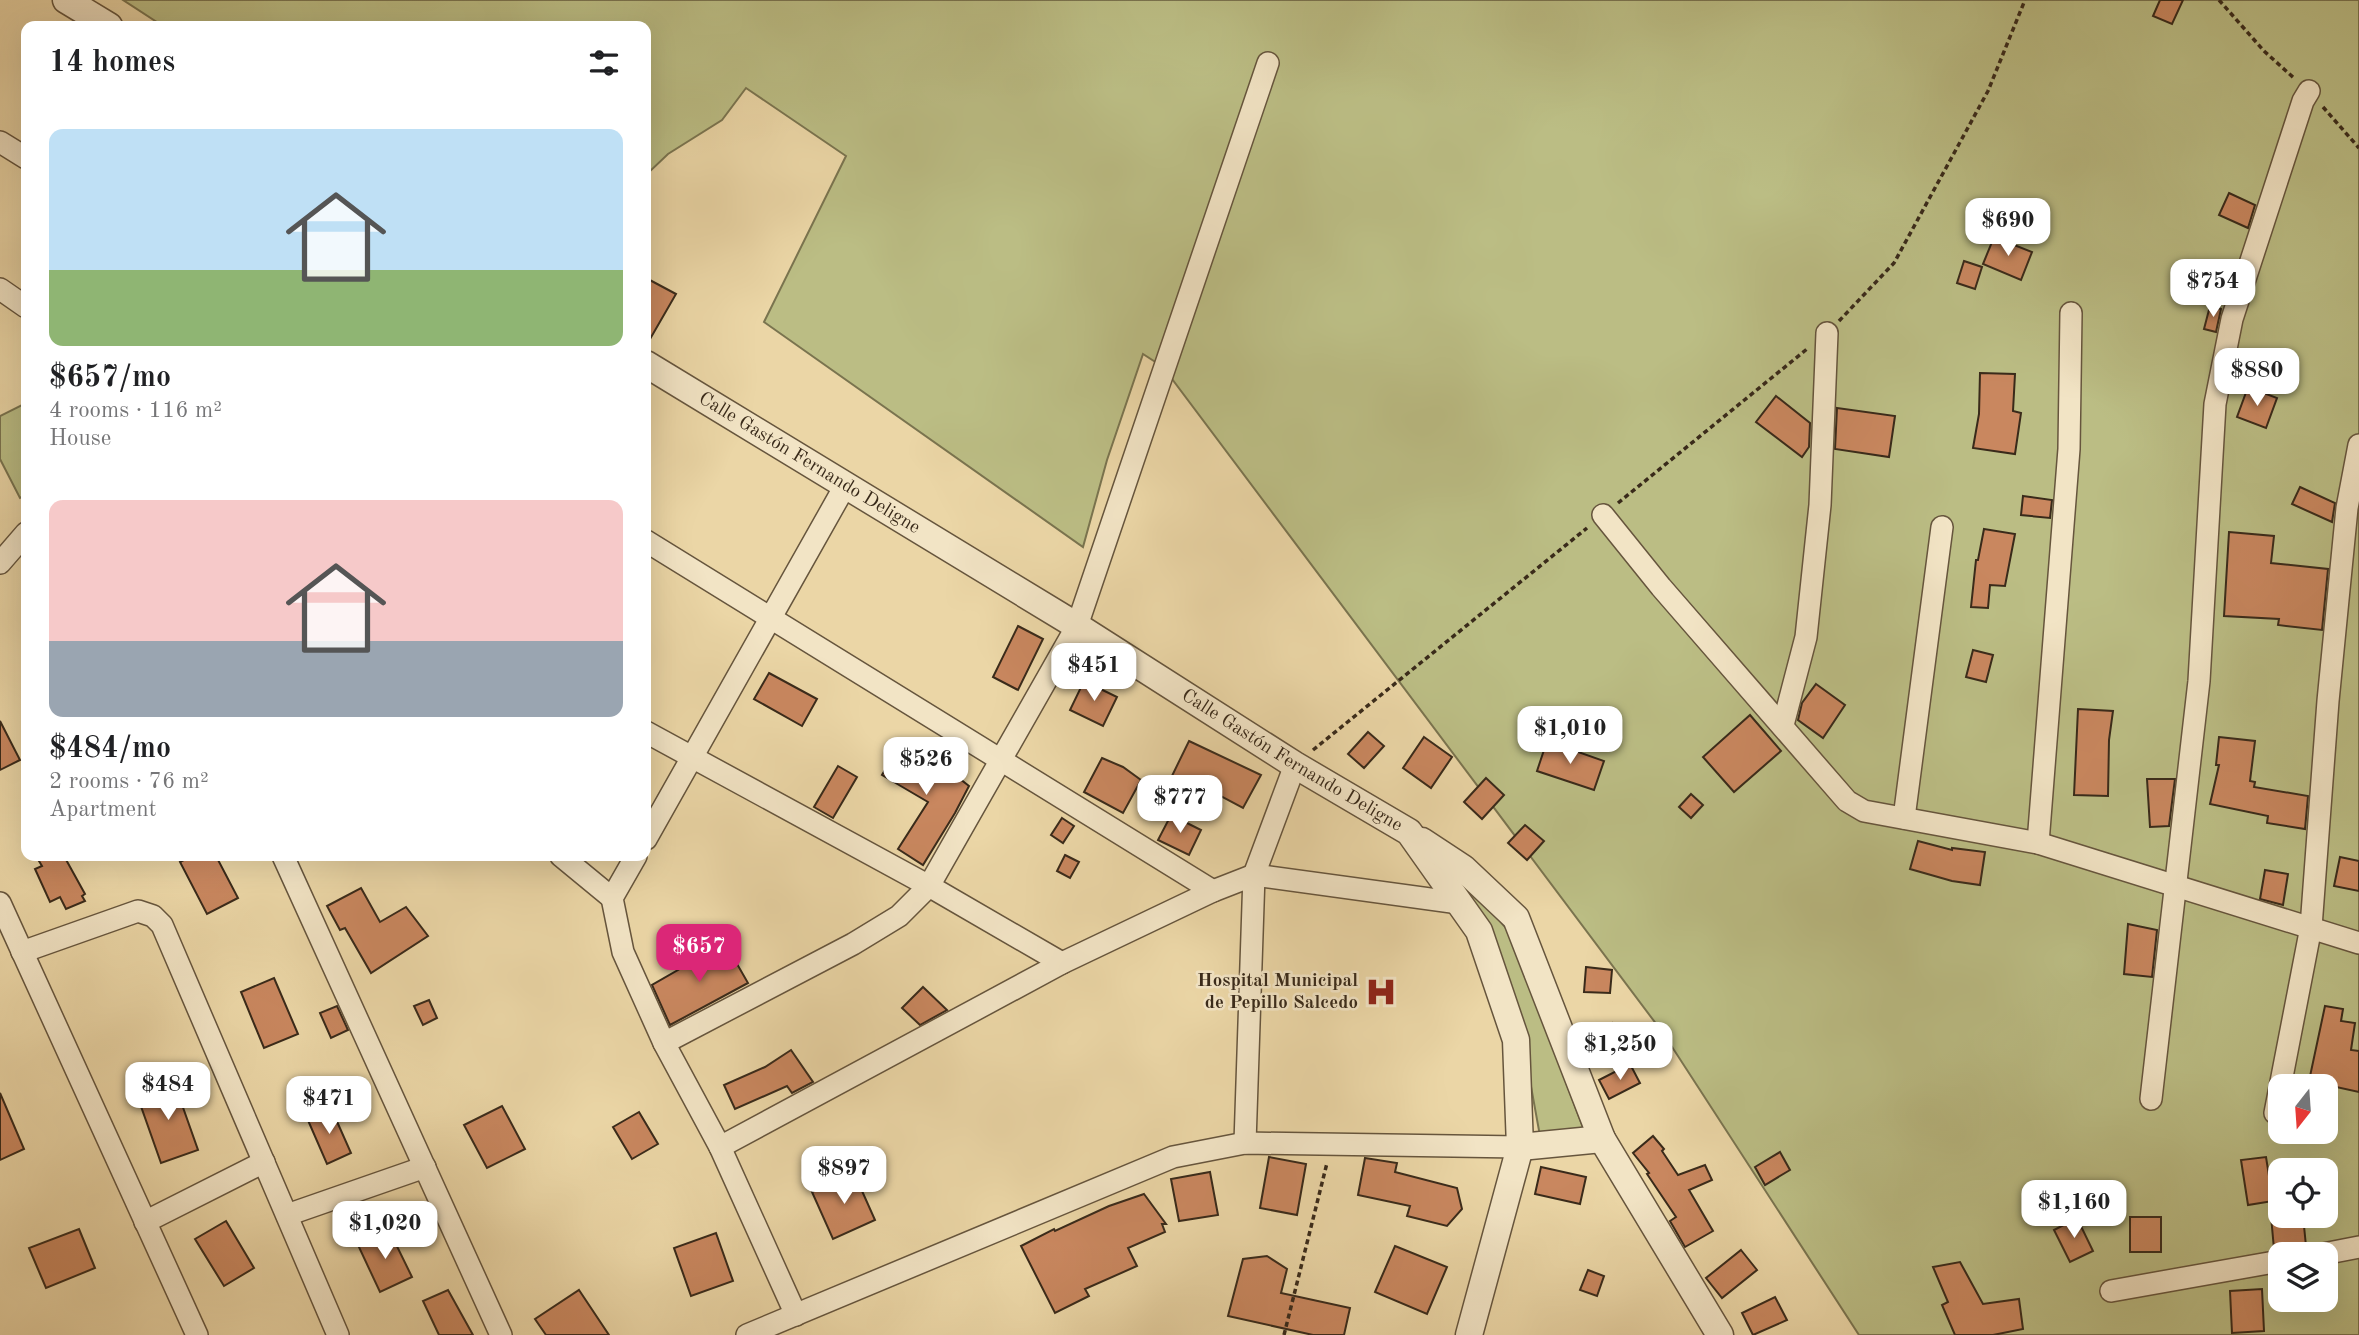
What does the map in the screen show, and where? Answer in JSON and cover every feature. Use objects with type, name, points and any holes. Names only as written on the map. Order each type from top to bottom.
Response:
[{"type":"street","points":[[66,0],[101,21]]},
{"type":"street","points":[[664,1043],[853,944],[899,916],[929,886],[1077,626],[1268,63]]},
{"type":"street","points":[[2151,1099],[2199,681],[2215,404],[2232,319],[2278,171],[2309,91]]},
{"type":"street","points":[[0,142],[21,155]]},
{"type":"street","points":[[0,289],[21,304]]},
{"type":"street","points":[[2038,843],[2069,449],[2071,313]]},
{"type":"street","points":[[1783,725],[1806,637],[1820,505],[1828,332]]},
{"type":"street","name":"Calle Gastón Fernando Deligne","points":[[651,367],[1077,626],[1295,765],[1409,832],[1479,931],[1516,1040],[1520,1147],[1469,1335]]},
{"type":"street","points":[[2283,1074],[2311,927],[2347,508],[2359,445]]},
{"type":"street","points":[[651,829],[845,486]]},
{"type":"street","points":[[1603,515],[1661,587],[1847,801],[1864,811],[2038,843],[2359,943]]},
{"type":"street","points":[[1904,818],[1942,527]]},
{"type":"street","points":[[0,563],[21,539]]},
{"type":"street","points":[[651,544],[1213,891]]},
{"type":"street","points":[[651,735],[929,886],[1062,963]]},
{"type":"street","points":[[1245,1143],[1254,875],[1295,765]]},
{"type":"street","points":[[1409,832],[1463,868],[1516,918],[1602,1139],[1720,1335]]},
{"type":"street","points":[[285,861],[501,1335]]},
{"type":"street","points":[[567,861],[612,898],[623,952],[664,1043],[720,1147],[796,1315]]},
{"type":"street","points":[[612,898],[633,861]]},
{"type":"street","points":[[720,1147],[1062,963],[1213,891],[1254,875],[1459,903]]},
{"type":"street","points":[[0,903],[197,1335]]},
{"type":"street","points":[[22,952],[138,911],[153,916],[162,925],[338,1335]]},
{"type":"street","points":[[747,1335],[1173,1157],[1245,1143],[1520,1147],[1602,1139]]},
{"type":"street","points":[[145,1222],[264,1162]]},
{"type":"street","points":[[287,1214],[425,1167]]},
{"type":"street","points":[[2338,1251],[2359,1247]]},
{"type":"street","points":[[2110,1291],[2268,1263]]},
{"type":"path","points":[[1295,765],[1828,332],[1894,263],[1988,91],[2025,0]]},
{"type":"path","points":[[2219,0],[2264,51],[2309,91],[2359,148]]},
{"type":"path","points":[[1284,1335],[1331,1144]]},
{"type":"green space","points":[[123,0],[2359,0],[2359,1335],[1859,1335],[1663,1033],[1163,367],[1143,354],[1107,460],[1083,547],[764,322],[846,156],[746,88],[722,120],[668,154],[651,170],[651,21],[155,21]]},
{"type":"green space","points":[[21,406],[20,498],[0,459],[0,416]]},
{"type":"green space","points":[[1460,875],[1506,928],[1585,1133],[1540,1136],[1528,1070],[1499,956]]},
{"type":"building","points":[[2160,0],[2183,0],[2172,24],[2153,16]]},
{"type":"building","points":[[2229,193],[2255,205],[2248,228],[2219,215]]},
{"type":"building","points":[[1994,237],[2032,252],[2021,280],[1983,264]]},
{"type":"building","points":[[1964,261],[1982,267],[1975,289],[1957,283]]},
{"type":"building","points":[[651,281],[676,294],[651,337]]},
{"type":"building","points":[[2210,306],[2221,309],[2216,332],[2204,329]]},
{"type":"building","points":[[1980,373],[2015,374],[2013,411],[2021,413],[2015,454],[1973,448],[1979,414]]},
{"type":"building","points":[[2248,387],[2277,398],[2266,428],[2237,417]]},
{"type":"building","points":[[1776,396],[1810,423],[1809,447],[1802,457],[1756,422]]},
{"type":"building","points":[[1837,408],[1895,416],[1889,457],[1835,449]]},
{"type":"building","points":[[2300,487],[2335,503],[2332,522],[2292,504]]},
{"type":"building","points":[[2023,496],[2052,500],[2050,518],[2021,515]]},
{"type":"building","points":[[1984,529],[2015,534],[2005,586],[1990,585],[1988,608],[1971,607],[1976,560]]},
{"type":"building","points":[[2229,532],[2274,536],[2271,563],[2328,569],[2322,630],[2278,625],[2279,619],[2224,616]]},
{"type":"building","points":[[1018,626],[1043,639],[1018,690],[993,677]]},
{"type":"building","points":[[1973,650],[1993,655],[1986,682],[1966,677]]},
{"type":"building","points":[[769,673],[817,699],[802,726],[754,699]]},
{"type":"building","points":[[1084,681],[1117,697],[1103,726],[1070,710]]},
{"type":"building","points":[[1816,684],[1845,705],[1823,738],[1798,720],[1802,703]]},
{"type":"building","points":[[2078,709],[2113,711],[2109,740],[2108,796],[2074,795]]},
{"type":"building","points":[[1750,715],[1781,751],[1734,792],[1703,757]]},
{"type":"building","points":[[0,721],[20,760],[0,770]]},
{"type":"building","points":[[1368,732],[1384,746],[1364,768],[1348,754]]},
{"type":"building","points":[[1424,737],[1452,757],[1431,788],[1403,768]]},
{"type":"building","points":[[2219,737],[2255,741],[2250,781],[2255,782],[2254,787],[2308,796],[2305,829],[2267,823],[2268,816],[2210,804],[2219,765],[2216,765]]},
{"type":"building","points":[[904,739],[927,753],[969,786],[923,865],[898,849],[928,802],[882,775]]},
{"type":"building","points":[[1189,741],[1261,775],[1243,808],[1219,795],[1215,803],[1170,780]]},
{"type":"building","points":[[1547,741],[1604,761],[1594,790],[1537,771]]},
{"type":"building","points":[[1102,758],[1123,767],[1141,780],[1123,813],[1084,792]]},
{"type":"building","points":[[838,766],[857,777],[833,818],[814,807]]},
{"type":"building","points":[[1486,778],[1504,795],[1482,819],[1464,802]]},
{"type":"building","points":[[2147,779],[2175,779],[2169,826],[2150,827]]},
{"type":"building","points":[[1691,794],[1703,805],[1691,818],[1679,807]]},
{"type":"building","points":[[1171,815],[1201,830],[1189,855],[1158,840]]},
{"type":"building","points":[[1062,818],[1074,826],[1063,843],[1051,835]]},
{"type":"building","points":[[1525,825],[1544,841],[1527,860],[1508,843]]},
{"type":"building","points":[[1918,841],[1952,850],[1985,852],[1980,885],[1952,881],[1910,869]]},
{"type":"building","points":[[1065,855],[1079,862],[1070,878],[1057,871]]},
{"type":"building","points":[[2340,857],[2359,861],[2359,891],[2334,886]]},
{"type":"building","points":[[39,861],[67,861],[85,894],[82,896],[85,901],[66,909],[60,897],[50,902],[35,869],[42,866]]},
{"type":"building","points":[[219,861],[238,898],[207,914],[180,862]]},
{"type":"building","points":[[2265,870],[2288,874],[2283,905],[2260,899]]},
{"type":"building","points":[[361,888],[380,922],[406,907],[428,936],[371,973],[345,928],[340,930],[327,906]]},
{"type":"building","points":[[2128,924],[2157,930],[2152,977],[2124,974]]},
{"type":"building","points":[[725,943],[748,983],[670,1025],[652,985]]},
{"type":"building","points":[[1586,967],[1612,970],[1610,993],[1584,992]]},
{"type":"building","points":[[274,978],[298,1034],[264,1048],[241,992]]},
{"type":"building","points":[[923,987],[947,1010],[920,1025],[902,1008]]},
{"type":"building","points":[[429,1000],[437,1018],[423,1025],[414,1006]]},
{"type":"building","points":[[337,1006],[348,1030],[331,1038],[320,1013]]},
{"type":"building","points":[[2325,1006],[2343,1009],[2341,1021],[2355,1023],[2351,1050],[2359,1051],[2359,1092],[2338,1087],[2338,1074],[2310,1074]]},
{"type":"building","points":[[1612,1023],[1619,1048],[1588,1056],[1582,1032]]},
{"type":"building","points":[[791,1050],[813,1082],[792,1093],[787,1086],[735,1109],[724,1085],[765,1067]]},
{"type":"building","points":[[1630,1064],[1640,1083],[1609,1099],[1599,1080]]},
{"type":"building","points":[[174,1082],[198,1150],[161,1163],[137,1095]]},
{"type":"building","points":[[0,1093],[24,1149],[0,1160]]},
{"type":"building","points":[[502,1106],[525,1149],[487,1168],[464,1125]]},
{"type":"building","points":[[331,1108],[351,1153],[327,1164],[307,1118]]},
{"type":"building","points":[[639,1112],[658,1144],[632,1159],[613,1127]]},
{"type":"building","points":[[1653,1136],[1664,1149],[1662,1151],[1678,1175],[1705,1165],[1712,1180],[1689,1190],[1713,1231],[1685,1247],[1670,1221],[1676,1217],[1647,1174],[1649,1173],[1633,1153]]},
{"type":"building","points":[[1780,1152],[1790,1170],[1765,1185],[1755,1167]]},
{"type":"building","points":[[1269,1157],[1306,1164],[1297,1215],[1260,1208]]},
{"type":"building","points":[[2266,1157],[2268,1202],[2248,1205],[2241,1160]]},
{"type":"building","points":[[1365,1158],[1397,1163],[1395,1172],[1457,1188],[1462,1209],[1447,1226],[1407,1216],[1410,1206],[1358,1195]]},
{"type":"building","points":[[1541,1167],[1586,1177],[1580,1204],[1535,1194]]},
{"type":"building","points":[[1210,1172],[1218,1215],[1179,1221],[1171,1179]]},
{"type":"building","points":[[854,1173],[875,1220],[833,1239],[812,1192]]},
{"type":"building","points":[[1144,1194],[1166,1224],[1162,1224],[1165,1232],[1128,1248],[1137,1266],[1085,1289],[1089,1296],[1055,1313],[1021,1246],[1054,1229],[1055,1231],[1109,1206]]},
{"type":"building","points":[[2130,1217],[2161,1217],[2161,1252],[2130,1252]]},
{"type":"building","points":[[2077,1218],[2093,1251],[2070,1262],[2054,1230]]},
{"type":"building","points":[[226,1221],[254,1268],[224,1286],[195,1239]]},
{"type":"building","points":[[2272,1228],[2304,1228],[2306,1242],[2273,1242]]},
{"type":"building","points":[[79,1229],[95,1268],[46,1288],[29,1248]]},
{"type":"building","points":[[389,1230],[412,1277],[380,1292],[358,1245]]},
{"type":"building","points":[[716,1233],[733,1281],[691,1296],[674,1248]]},
{"type":"building","points":[[1395,1246],[1447,1267],[1427,1314],[1375,1292]]},
{"type":"building","points":[[1741,1250],[1757,1270],[1722,1298],[1706,1278]]},
{"type":"building","points":[[1267,1256],[1287,1269],[1281,1293],[1350,1308],[1344,1335],[1313,1335],[1228,1316],[1243,1259]]},
{"type":"building","points":[[1960,1262],[1983,1304],[2019,1299],[2023,1329],[1993,1335],[1955,1335],[1942,1305],[1948,1302],[1933,1267]]},
{"type":"building","points":[[1588,1270],[1604,1276],[1597,1296],[1580,1290]]},
{"type":"building","points":[[2262,1289],[2264,1331],[2232,1333],[2230,1291]]},
{"type":"building","points":[[448,1290],[473,1335],[439,1335],[423,1301]]},
{"type":"building","points":[[579,1290],[609,1335],[546,1335],[535,1319]]},
{"type":"building","points":[[1775,1297],[1787,1320],[1753,1335],[1742,1313]]},
{"type":"place","name":"Hospital Municipal de Pepillo Salcedo","points":[[1381,992]]}]
